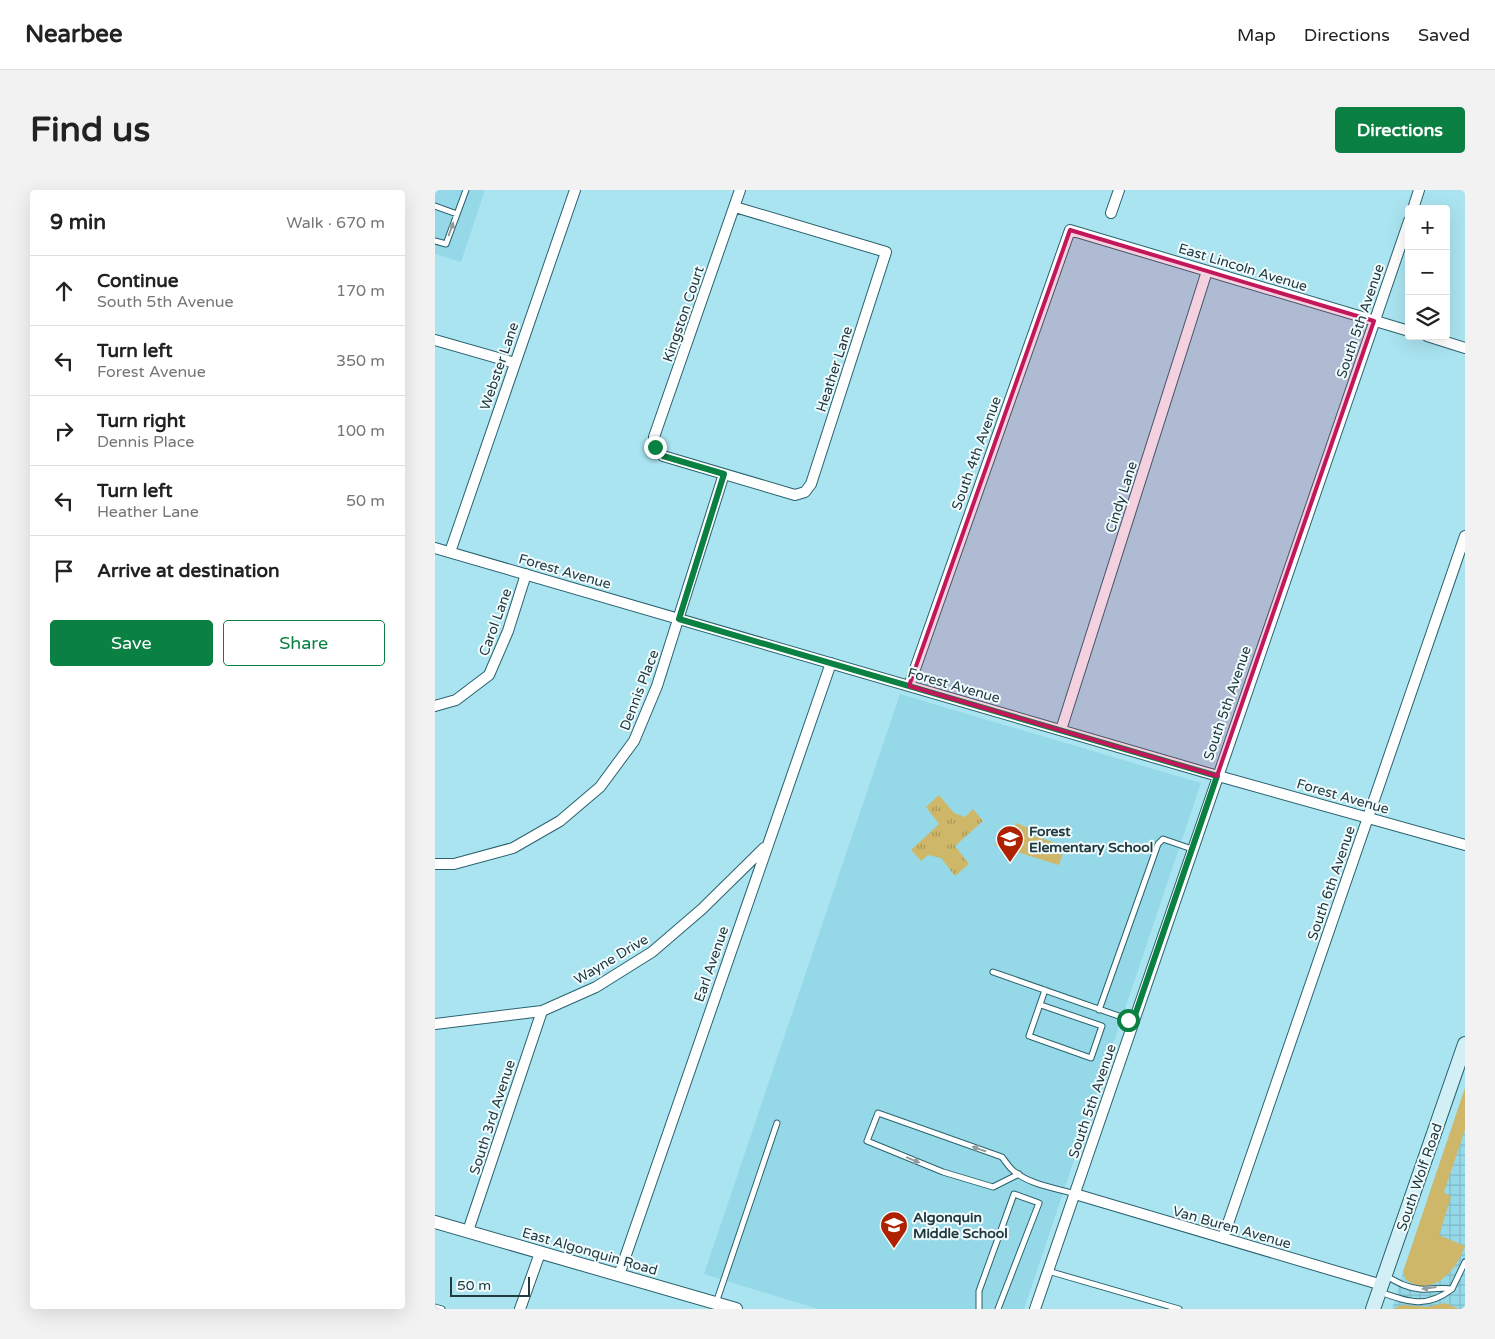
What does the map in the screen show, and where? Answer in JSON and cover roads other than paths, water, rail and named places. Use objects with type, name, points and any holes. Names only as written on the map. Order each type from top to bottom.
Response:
[{"type":"main road","name":"South Wolf Road","points":[[1373,1309],[1465,1044]]},
{"type":"street","name":"Webster Lane","points":[[450,552],[575,190]]},
{"type":"street","name":"Kingston Court","points":[[655,447],[654,438],[740,190]]},
{"type":"street","points":[[1111,213],[1119,190]]},
{"type":"street","points":[[1414,205],[1419,190]]},
{"type":"street","name":"Heather Lane","points":[[655,447],[663,456],[795,495],[805,492],[811,484],[886,252],[735,207]]},
{"type":"street","name":"East Lincoln Avenue","points":[[1070,230],[1405,330]]},
{"type":"street","name":"South 4th Avenue","points":[[909,686],[1070,230]]},
{"type":"street","name":"South 5th Avenue","points":[[1035,1309],[1405,232]]},
{"type":"street","name":"Cindy Lane","points":[[1061,730],[1207,271]]},
{"type":"street","points":[[435,340],[515,363]]},
{"type":"street","points":[[1440,340],[1465,348]]},
{"type":"street","name":"Dennis Place","points":[[435,864],[454,864],[513,848],[560,821],[600,787],[634,741],[657,686],[724,474]]},
{"type":"street","name":"South 6th Avenue","points":[[1223,1238],[1465,536]]},
{"type":"street","name":"Forest Avenue","points":[[435,548],[1217,776],[1465,845]]},
{"type":"street","name":"Carol Lane","points":[[435,706],[456,700],[489,675],[508,631],[526,574]]},
{"type":"street","name":"Earl Avenue","points":[[619,1275],[831,663]]},
{"type":"street","name":"Wayne Drive","points":[[435,1024],[541,1011],[596,987],[653,952],[702,909],[767,846]]},
{"type":"street","name":"South 3rd Avenue","points":[[468,1231],[541,1011]]},
{"type":"street","name":"Van Buren Avenue","points":[[1075,1194],[1382,1284]]},
{"type":"street","name":"East Algonquin Road","points":[[435,1222],[736,1309]]},
{"type":"street","points":[[520,1309],[540,1253]]},
{"type":"lane","points":[[435,241],[446,244],[466,190]]},
{"type":"lane","points":[[435,206],[457,214]]},
{"type":"lane","points":[[1099,1010],[1158,844],[1163,838],[1192,849]]},
{"type":"lane","points":[[993,972],[1133,1021]]},
{"type":"lane","points":[[1041,1005],[1102,1026],[1091,1058],[1029,1036],[1045,990]]},
{"type":"lane","points":[[1019,1174],[993,1187],[943,1172],[867,1142],[878,1113],[1002,1157],[1019,1174],[1031,1180],[1075,1194]]},
{"type":"lane","points":[[716,1303],[777,1123]]},
{"type":"lane","points":[[979,1309],[979,1291],[1014,1194],[1039,1203],[998,1309]]},
{"type":"lane","points":[[1382,1284],[1404,1300],[1432,1302],[1452,1289],[1465,1262]]},
{"type":"lane","points":[[1048,1272],[1179,1309]]},
{"type":"lane","points":[[1382,1284],[1421,1289],[1438,1287],[1452,1289]]},
{"type":"lane","points":[[435,1307],[442,1309]]},
{"type":"place","name":"Forest Elementary School","points":[[1010,863]]},
{"type":"place","name":"Algonquin Middle School","points":[[894,1249]]}]
